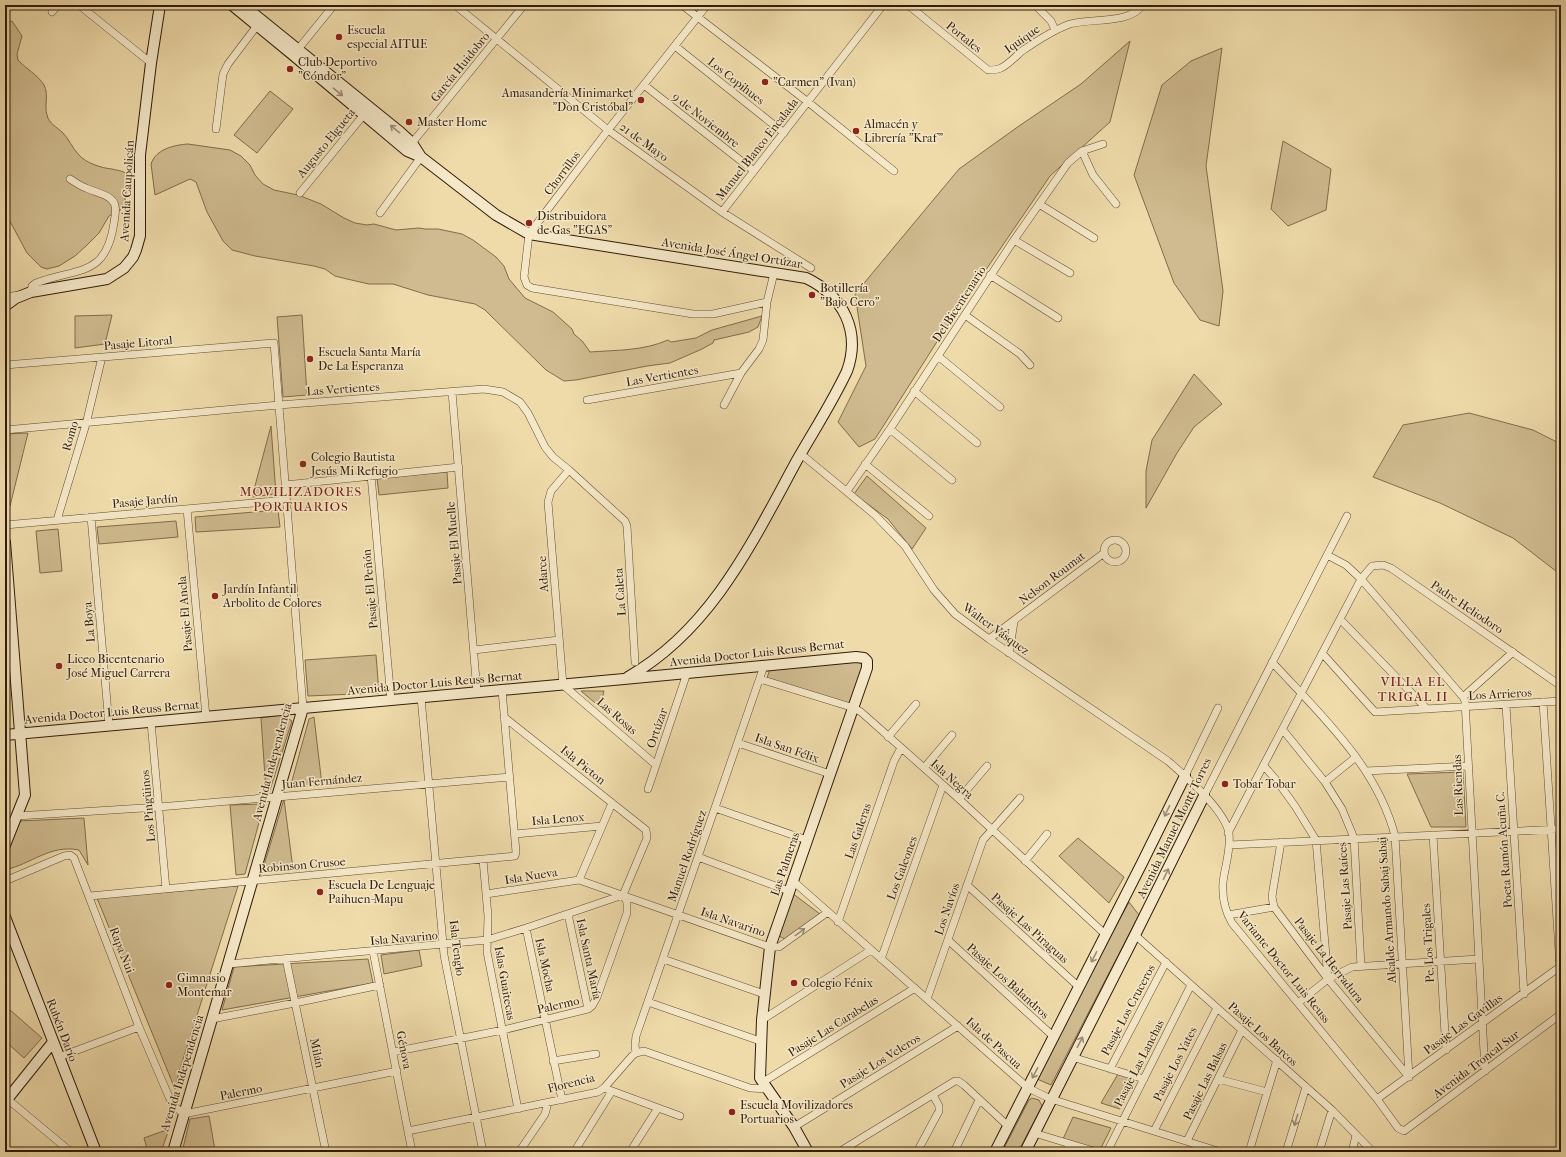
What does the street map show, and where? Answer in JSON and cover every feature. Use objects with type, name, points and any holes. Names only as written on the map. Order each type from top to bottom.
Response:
[{"type":"street","points":[[52,12],[58,5]]},
{"type":"street","points":[[79,5],[151,63]]},
{"type":"street","name":"Avenida Caupolicán","points":[[26,293],[100,281],[119,272],[129,263],[136,250],[140,236],[140,155],[151,63],[160,5]]},
{"type":"street","name":"Avenida José Ángel Ortúzar","points":[[232,5],[259,23],[367,111],[412,143],[421,157]]},
{"type":"street","name":"Avenida José Ángel Ortúzar","points":[[243,5],[259,23]]},
{"type":"street","points":[[296,52],[334,5]]},
{"type":"street","name":"21 de Mayo","points":[[455,5],[608,130],[722,212],[811,268]]},
{"type":"street","name":"García Huidobro","points":[[412,143],[524,5]]},
{"type":"street","points":[[682,5],[808,102],[894,171]]},
{"type":"street","name":"Chorrillos","points":[[529,234],[608,130],[707,5]]},
{"type":"street","name":"Manuel Blanco Encalada","points":[[722,212],[883,5]]},
{"type":"street","name":"Portales","points":[[908,5],[988,70]]},
{"type":"street","points":[[1036,5],[1051,20],[1055,30]]},
{"type":"street","name":"Iquique","points":[[988,70],[1001,68],[1055,30],[1091,20],[1124,18],[1136,13],[1142,5]]},
{"type":"street","points":[[216,129],[223,74],[228,64],[259,23]]},
{"type":"street","name":"Los Copihues","points":[[675,46],[784,133]]},
{"type":"street","name":"9 de Noviembre","points":[[644,85],[754,171]]},
{"type":"street","name":"Avenida José Ángel Ortúzar","points":[[367,111],[407,151],[421,157],[496,215],[529,234],[806,278],[830,293],[846,315],[851,332],[852,348],[847,372],[750,547],[710,606],[692,627],[645,667],[624,679]]},
{"type":"street","name":"Augusto Elgueta","points":[[300,193],[367,111]]},
{"type":"street","name":"Del Bicentenario","points":[[847,491],[890,429],[1014,240],[1068,163],[1082,151],[1103,144]]},
{"type":"street","points":[[1082,151],[1093,174],[1116,204]]},
{"type":"street","points":[[380,213],[421,157]]},
{"type":"street","points":[[5,306],[26,293],[36,283],[88,268],[103,256],[108,247],[113,230],[116,206],[112,200],[70,179]]},
{"type":"street","points":[[1039,204],[1094,238]]},
{"type":"street","points":[[529,234],[524,276],[527,285],[532,288],[693,314],[712,314],[767,302]]},
{"type":"street","points":[[1014,240],[1070,273]]},
{"type":"street","points":[[724,405],[741,373],[762,344],[767,302],[774,273]]},
{"type":"street","points":[[990,276],[1058,318]]},
{"type":"street","points":[[5,297],[26,293]]},
{"type":"street","points":[[965,315],[1020,354],[1030,365]]},
{"type":"street","name":"Pasaje Litoral","points":[[5,365],[274,343]]},
{"type":"street","name":"Avenida Independencia","points":[[172,1152],[303,708],[274,343]]},
{"type":"street","points":[[938,356],[1000,407]]},
{"type":"street","name":"Romo","points":[[57,520],[86,424],[102,357]]},
{"type":"street","name":"Las Vertientes","points":[[587,400],[741,373]]},
{"type":"street","name":"Las Vertientes","points":[[5,430],[86,424],[279,404],[491,389],[503,392],[514,398],[528,413],[549,452],[625,521]]},
{"type":"street","points":[[914,391],[977,442]]},
{"type":"street","name":"Pasaje El Muelle","points":[[452,392],[477,692]]},
{"type":"street","points":[[890,429],[952,480]]},
{"type":"street","name":"Walter Vásquez","points":[[801,454],[875,515],[905,546],[934,590],[949,608],[989,640],[1168,761],[1204,796]]},
{"type":"street","points":[[866,464],[929,516]]},
{"type":"street","points":[[285,485],[459,467]]},
{"type":"street","name":"Adarce","points":[[563,684],[548,498],[553,488],[569,470]]},
{"type":"street","name":"Pasaje El Peñón","points":[[372,475],[391,700]]},
{"type":"street","name":"Pasaje Jardín","points":[[5,525],[286,500]]},
{"type":"street","name":"Pasaje El Ancla","points":[[187,509],[206,717]]},
{"type":"street","name":"Avenida Manuel Montt Torres","points":[[1025,1152],[1347,516]]},
{"type":"street","name":"La Boya","points":[[91,517],[109,726]]},
{"type":"street","name":"La Caleta","points":[[625,521],[627,526],[635,662]]},
{"type":"street","points":[[5,542],[25,795],[5,845]]},
{"type":"street","name":"Nelson Roumat","points":[[989,640],[1104,553]]},
{"type":"street","name":"Las Riendas","points":[[1327,554],[1346,565],[1361,579],[1463,697],[1466,707],[1471,832],[1485,1070]]},
{"type":"street","name":"Padre Heliodoro","points":[[1361,579],[1372,566],[1383,565],[1391,568],[1561,686]]},
{"type":"street","points":[[1228,833],[1361,579]]},
{"type":"street","points":[[1340,619],[1427,709]]},
{"type":"street","name":"Nelson Roumat","points":[[1009,653],[1014,622]]},
{"type":"street","points":[[474,650],[559,640]]},
{"type":"street","points":[[1463,697],[1513,652]]},
{"type":"street","name":"Los Arrieros","points":[[1322,653],[1375,712],[1561,701]]},
{"type":"street","name":"Avenida Doctor Luis Reuss Bernat","points":[[5,735],[624,679],[856,656],[866,660]]},
{"type":"street","name":"Las Palmeras","points":[[766,1086],[760,1074],[760,1042],[770,947],[854,708],[867,668],[868,663],[866,660]]},
{"type":"street","name":"Alcalde Armando Sabaj Sabaj","points":[[1272,662],[1301,693],[1356,757],[1366,771],[1382,800],[1394,836],[1409,1077]]},
{"type":"street","name":"Manuel Rodríguez","points":[[636,1053],[635,1041],[764,666]]},
{"type":"street","name":"Ortúzar","points":[[648,789],[687,673]]},
{"type":"street","name":"Isla Negra","points":[[760,678],[854,708],[861,712],[959,799],[1106,935]]},
{"type":"street","name":"Las Rosas","points":[[563,684],[656,765]]},
{"type":"street","points":[[502,690],[515,834]]},
{"type":"street","name":"Isla Tenglo","points":[[421,697],[444,955],[483,1152]]},
{"type":"street","points":[[1543,702],[1551,829],[1558,889],[1560,967]]},
{"type":"street","points":[[888,737],[916,704]]},
{"type":"street","name":"Poeta Ramón Acuña C.","points":[[1506,705],[1524,994]]},
{"type":"street","name":"Avenida Manuel Montt Torres","points":[[995,1152],[1106,935],[1218,708]]},
{"type":"street","name":"Isla Picton","points":[[504,716],[644,828],[647,833],[646,838],[623,895]]},
{"type":"street","name":"Los Pingüinos","points":[[151,722],[166,889]]},
{"type":"street","name":"Pasaje Las Raíces","points":[[1283,730],[1325,782],[1342,809],[1354,838],[1361,966]]},
{"type":"street","points":[[924,768],[952,735]]},
{"type":"street","name":"Isla San Félix","points":[[738,743],[830,774]]},
{"type":"street","name":"Las Galeras","points":[[838,922],[894,761],[901,748]]},
{"type":"street","points":[[1325,782],[1356,757]]},
{"type":"street","points":[[959,799],[987,766]]},
{"type":"street","points":[[1264,766],[1277,780],[1316,840],[1328,978]]},
{"type":"street","points":[[1366,771],[1468,766]]},
{"type":"street","name":"Juan Fernández","points":[[17,816],[159,807],[510,777]]},
{"type":"street","name":"Los Galeones","points":[[881,959],[943,785]]},
{"type":"street","name":"Variante Doctor Luis Reuss","points":[[1204,796],[1216,809],[1225,823],[1228,833],[1229,845],[1223,889],[1225,906],[1232,924],[1377,1099],[1398,1128],[1404,1131]]},
{"type":"street","name":"Los Navíos","points":[[927,999],[983,840],[1020,798]]},
{"type":"street","points":[[579,880],[612,803]]},
{"type":"street","points":[[715,808],[807,840]]},
{"type":"street","name":"Isla Lenox","points":[[515,834],[602,826]]},
{"type":"street","points":[[1229,845],[1471,832],[1561,829]]},
{"type":"street","name":"Robinson Crusoe","points":[[90,896],[513,857],[516,855],[515,834]]},
{"type":"street","points":[[1025,860],[1047,834]]},
{"type":"street","name":"Pe. Los Trigales","points":[[1433,835],[1446,1050]]},
{"type":"street","points":[[1228,915],[1274,907],[1272,890],[1281,842]]},
{"type":"street","name":"Rapa Nui","points":[[5,881],[64,856],[70,855],[74,858],[90,896],[139,1027],[169,1097],[174,1106],[184,1114]]},
{"type":"street","points":[[698,857],[789,891]]},
{"type":"street","name":"Islas Guaitecas","points":[[482,860],[488,916],[487,952],[518,1109]]},
{"type":"street","name":"Isla Nueva","points":[[486,894],[579,880]]},
{"type":"street","name":"Isla Navarino","points":[[579,880],[770,947],[779,947],[828,912]]},
{"type":"street","name":"Isla de Pascua","points":[[793,881],[1028,1088],[1051,1099],[1221,1152]]},
{"type":"street","name":"Pasaje Las Piraguas","points":[[967,885],[1079,988]]},
{"type":"street","name":"Isla Navarino","points":[[228,964],[487,940],[623,895]]},
{"type":"street","name":"Palermo","points":[[393,1052],[503,1030],[588,1009],[592,1006],[597,997],[628,913],[627,902],[623,895]]},
{"type":"street","name":"Pasaje La Herradura","points":[[1274,907],[1328,978],[1409,1077]]},
{"type":"street","name":"Isla Santa María","points":[[568,914],[588,1009]]},
{"type":"street","name":"Rubén Darío","points":[[5,917],[94,1151]]},
{"type":"street","name":"Isla Mocha","points":[[526,928],[562,1100]]},
{"type":"street","name":"Pasaje Los Barcos","points":[[1135,935],[1332,1110],[1373,1152]]},
{"type":"street","name":"Pasaje Los Balandros","points":[[948,940],[1054,1037]]},
{"type":"street","points":[[762,1020],[871,950]]},
{"type":"street","name":"Génova","points":[[373,951],[412,1152]]},
{"type":"street","name":"Milán","points":[[286,959],[326,1152]]},
{"type":"street","points":[[663,959],[764,994]]},
{"type":"street","points":[[1298,1004],[1328,978],[1352,967],[1478,959]]},
{"type":"street","name":"Pasaje Los Cruceros","points":[[1110,1069],[1166,962]]},
{"type":"street","name":"Pasaje Las Gavillas","points":[[1377,1099],[1560,967]]},
{"type":"street","points":[[212,1019],[380,985]]},
{"type":"street","name":"Pasaje Las Lanchas","points":[[1107,1152],[1191,985]]},
{"type":"street","name":"Pasaje Las Carabelas","points":[[766,1086],[915,988]]},
{"type":"street","points":[[648,1002],[760,1042]]},
{"type":"street","name":"Pasaje Los Yates","points":[[1154,1131],[1217,1008]]},
{"type":"street","name":"Avenida Troncal Sur","points":[[1404,1131],[1561,1014]]},
{"type":"street","name":"Pasaje Los Veleros","points":[[794,1127],[958,1026]]},
{"type":"street","points":[[59,1057],[139,1027]]},
{"type":"street","name":"Pasaje Las Balsas","points":[[1187,1141],[1242,1030]]},
{"type":"street","points":[[53,1042],[6,1099],[71,1152]]},
{"type":"street","points":[[636,1053],[648,1052],[750,1088],[766,1086],[794,1127],[808,1152]]},
{"type":"street","name":"Florencia","points":[[408,1131],[598,1092],[604,1088],[636,1053]]},
{"type":"street","points":[[553,1061],[596,1054]]},
{"type":"street","points":[[1072,1057],[1144,1079]]},
{"type":"street","points":[[1249,1152],[1277,1060]]},
{"type":"street","name":"Palermo","points":[[184,1114],[396,1071]]},
{"type":"street","points":[[1218,1079],[1268,1092]]},
{"type":"street","points":[[839,1152],[952,1082],[958,1081],[1008,1126]]},
{"type":"street","points":[[1286,1152],[1306,1087]]},
{"type":"street","points":[[604,1088],[680,1116]]},
{"type":"street","points":[[574,1152],[612,1091]]},
{"type":"street","points":[[917,1152],[939,1112],[938,1104],[933,1095]]},
{"type":"street","points":[[954,1152],[979,1100]]},
{"type":"street","points":[[519,1152],[545,1114],[548,1103]]},
{"type":"street","points":[[630,1152],[658,1108]]},
{"type":"street","points":[[1319,1152],[1332,1110]]},
{"type":"street","points":[[1034,1133],[1097,1152]]},
{"type":"street","points":[[1352,1152],[1356,1135]]},
{"type":"street","points":[[1066,1152],[1070,1144]]},
{"type":"shaded area","points":[[12,21],[22,36],[17,54],[18,60],[44,85],[46,92],[46,111],[50,121],[63,133],[82,158],[90,163],[122,171],[128,175],[124,208],[109,216],[99,233],[75,256],[59,266],[47,269],[41,267],[27,253],[5,212],[5,24]]},
{"type":"shaded area","points":[[1130,41],[1110,122],[1050,176],[940,337],[875,439],[859,447],[838,422],[866,366],[855,294],[959,169],[1081,84]]},
{"type":"shaded area","points":[[1222,48],[1206,166],[1223,291],[1219,326],[1200,320],[1174,283],[1134,175],[1162,85],[1191,61]]},
{"type":"shaded area","points":[[270,91],[293,109],[257,153],[234,135]]},
{"type":"shaded area","points":[[1283,141],[1331,169],[1326,210],[1288,226],[1271,209]]},
{"type":"shaded area","points":[[188,144],[230,150],[241,156],[250,165],[255,175],[263,184],[274,190],[298,195],[321,204],[355,223],[367,225],[374,224],[396,230],[419,228],[438,229],[462,234],[496,257],[504,266],[509,279],[525,298],[553,312],[572,329],[574,334],[583,342],[590,352],[639,348],[659,344],[668,340],[671,342],[696,338],[712,330],[762,316],[758,327],[749,332],[714,340],[713,343],[702,349],[670,363],[564,381],[546,370],[485,310],[475,304],[428,295],[393,284],[369,284],[335,276],[325,269],[314,266],[255,256],[232,250],[223,241],[207,212],[196,182],[190,179],[155,195],[151,164],[153,159],[161,151],[177,145]]},
{"type":"shaded area","points":[[112,315],[105,344],[75,348],[75,316]]},
{"type":"shaded area","points":[[302,315],[307,395],[283,397],[277,317]]},
{"type":"shaded area","points":[[1194,374],[1222,404],[1194,427],[1177,453],[1146,508],[1146,471],[1152,440]]},
{"type":"shaded area","points":[[1469,413],[1533,430],[1561,444],[1561,575],[1513,538],[1440,503],[1373,477],[1403,425]]},
{"type":"shaded area","points":[[271,426],[276,494],[252,497]]},
{"type":"shaded area","points":[[28,433],[10,506],[5,466],[5,434]]},
{"type":"shaded area","points":[[447,472],[448,488],[379,495],[377,478]]},
{"type":"shaded area","points":[[867,476],[926,528],[912,549],[888,519],[854,494]]},
{"type":"shaded area","points":[[278,510],[280,527],[196,532],[195,517]]},
{"type":"shaded area","points":[[176,521],[178,537],[99,544],[97,527]]},
{"type":"shaded area","points":[[58,529],[62,571],[40,573],[36,531]]},
{"type":"shaded area","points":[[376,655],[379,693],[308,696],[305,660]]},
{"type":"shaded area","points":[[859,662],[863,665],[850,705],[767,678],[770,669]]},
{"type":"shaded area","points":[[581,691],[604,691],[600,707]]},
{"type":"shaded area","points":[[282,715],[292,721],[270,790],[266,792],[261,718]]},
{"type":"shaded area","points":[[314,717],[322,785],[290,788],[309,719]]},
{"type":"shaded area","points":[[1463,772],[1466,827],[1431,827],[1407,774]]},
{"type":"shaded area","points":[[284,799],[293,869],[262,872]]},
{"type":"shaded area","points":[[264,804],[245,874],[236,875],[230,805]]},
{"type":"shaded area","points":[[84,818],[88,865],[79,850],[69,849],[50,852],[5,870],[5,858],[19,821]]},
{"type":"shaded area","points":[[1078,838],[1124,877],[1109,903],[1059,856]]},
{"type":"shaded area","name":"Gimnasio Montemar","points":[[238,886],[179,1072],[175,1089],[97,898]]},
{"type":"shaded area","points":[[792,893],[820,914],[785,939],[777,935]]},
{"type":"shaded area","points":[[1129,902],[1139,915],[1051,1085],[1037,1079],[1080,993]]},
{"type":"shaded area","points":[[419,950],[422,966],[384,974],[381,955]]},
{"type":"shaded area","points":[[368,959],[373,983],[222,1010],[234,967]]},
{"type":"shaded area","points":[[9,1009],[42,1038],[24,1058],[5,1041],[5,1014]]},
{"type":"shaded area","points":[[1118,1074],[1136,1079],[1120,1109],[1101,1103]]},
{"type":"shaded area","points":[[1032,1098],[1039,1100],[1042,1106],[1018,1152],[1002,1152],[1029,1100]]},
{"type":"shaded area","points":[[209,1116],[215,1150],[182,1152],[190,1119]]},
{"type":"shaded area","points":[[1073,1117],[1111,1128],[1100,1150],[1063,1139]]},
{"type":"shaded area","points":[[169,1129],[161,1152],[148,1152],[144,1138]]},
{"type":"place","name":"Escuela especial AITUE","points":[[339,37]]},
{"type":"place","name":"Club Deportivo \"Cóndor\"","points":[[290,69]]},
{"type":"place","name":"\"Carmen\" (Ivan)","points":[[765,82]]},
{"type":"place","name":"Amasandería Minimarket \"Don Cristóbal\"","points":[[641,100]]},
{"type":"place","name":"Master Home","points":[[409,122]]},
{"type":"place","name":"Almacén y Librería \"Kraf\"","points":[[856,131]]},
{"type":"place","name":"Distribuidora de Gas \"EGAS\"","points":[[529,223]]},
{"type":"place","name":"Botillería \"Bajo Cero\"","points":[[812,295]]},
{"type":"place","name":"Escuela Santa María De La Esperanza","points":[[310,359]]},
{"type":"place","name":"Colegio Bautista Jesús Mi Refugio","points":[[303,464]]},
{"type":"place","name":"Jardín Infantil Arbolito de Colores","points":[[215,596]]},
{"type":"place","name":"Liceo Bicentenario José Miguel Carrera","points":[[59,666]]},
{"type":"place","name":"Tobar Tobar","points":[[1225,784]]},
{"type":"place","name":"Escuela De Lenguaje Paihuen-Mapu","points":[[320,892]]},
{"type":"place","name":"Colegio Fénix","points":[[794,983]]},
{"type":"place","name":"Gimnasio Montemar","points":[[169,985]]},
{"type":"place","name":"Escuela Movilizadores Portuarios","points":[[732,1112]]},
{"type":"district","name":"MOVILIZADORES PORTUARIOS","points":[[301,498]]},
{"type":"district","name":"VILLA EL TRIGAL II","points":[[1413,688]]}]
